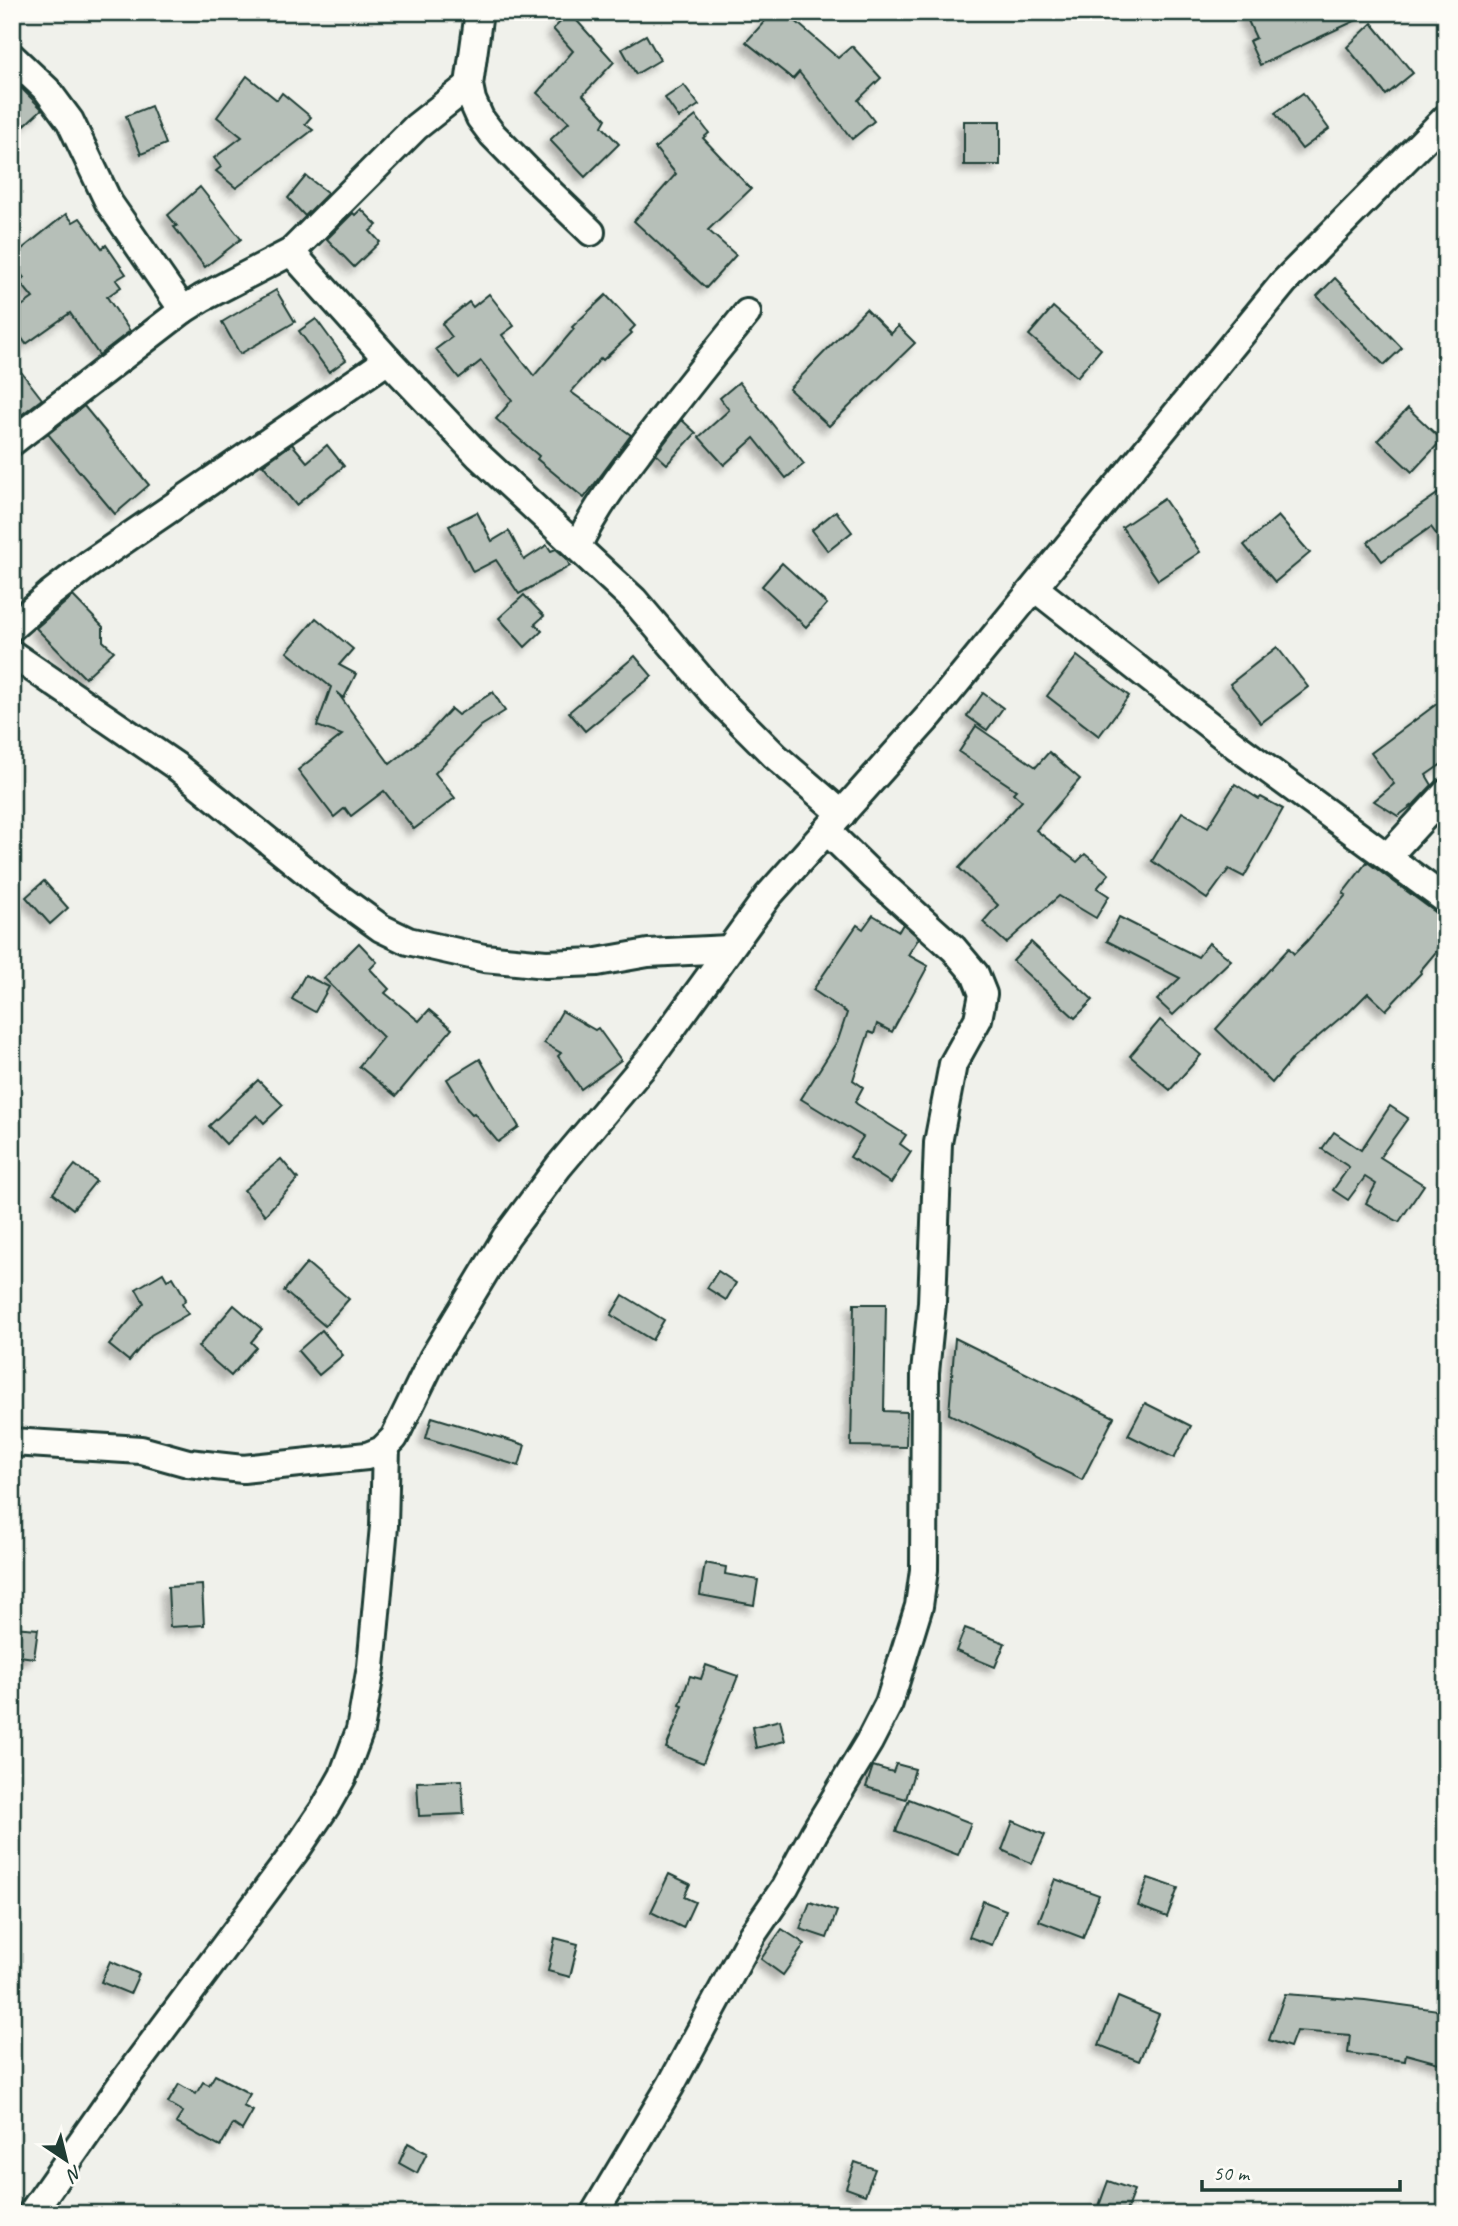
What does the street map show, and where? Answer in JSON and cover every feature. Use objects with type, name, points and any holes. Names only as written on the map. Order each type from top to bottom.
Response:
[{"type":"street","points":[[479,12],[469,85],[480,118],[492,134],[591,232]]},
{"type":"street","points":[[12,57],[47,90],[70,121],[109,204],[183,310]]},
{"type":"street","points":[[12,442],[183,310],[291,252],[416,127],[469,85]]},
{"type":"street","points":[[12,1442],[141,1450],[188,1463],[243,1469],[367,1456],[386,1447],[404,1420],[433,1357],[506,1237],[559,1166],[652,1057],[768,896],[930,715],[1284,282],[1446,118]]},
{"type":"street","points":[[291,252],[479,456],[634,600],[717,698],[775,756],[834,822],[873,876],[954,949],[975,974],[982,995],[978,1019],[953,1064],[938,1143],[932,1303],[925,1373],[924,1558],[919,1606],[889,1703],[785,1887],[752,1935],[671,2085],[594,2214]]},
{"type":"street","points":[[577,547],[585,528],[619,477],[747,313]]},
{"type":"street","points":[[12,627],[89,564],[388,360]]},
{"type":"street","points":[[1035,589],[1236,746],[1446,900]]},
{"type":"street","points":[[12,654],[176,766],[330,891],[381,928],[408,941],[484,958],[546,964],[597,962],[648,953],[729,949]]},
{"type":"street","points":[[1388,856],[1446,793]]},
{"type":"street","points":[[32,2214],[129,2074],[297,1849],[344,1776],[360,1730],[371,1667],[383,1539],[386,1447]]},
{"type":"building","points":[[773,12],[785,12],[838,58],[852,46],[881,78],[858,100],[874,121],[852,139],[799,72],[793,79],[746,42]]},
{"type":"building","points":[[1244,12],[1374,12],[1260,65],[1249,41],[1256,38]]},
{"type":"building","points":[[570,13],[614,62],[583,95],[606,119],[602,126],[619,144],[585,177],[550,140],[569,122],[537,93],[573,51],[553,29]]},
{"type":"building","points":[[1372,23],[1413,73],[1386,95],[1347,47]]},
{"type":"building","points":[[646,35],[660,60],[636,74],[622,49]]},
{"type":"building","points":[[247,76],[277,100],[282,93],[311,117],[305,124],[313,130],[236,188],[216,171],[221,167],[214,158],[242,137],[217,117]]},
{"type":"building","points":[[12,79],[42,109],[12,137]]},
{"type":"building","points":[[684,85],[699,105],[679,118],[665,98]]},
{"type":"building","points":[[1303,93],[1329,129],[1302,149],[1275,113]]},
{"type":"building","points":[[151,106],[166,144],[141,154],[126,116]]},
{"type":"building","points":[[696,116],[709,133],[703,138],[751,189],[708,230],[736,255],[706,288],[634,221],[676,174],[655,148]]},
{"type":"building","points":[[964,121],[1000,121],[1000,165],[964,165]]},
{"type":"building","points":[[306,176],[328,193],[305,216],[288,198]]},
{"type":"building","points":[[200,187],[241,239],[205,267],[168,215]]},
{"type":"building","points":[[361,209],[377,225],[370,231],[380,242],[354,267],[327,239],[353,213],[355,215]]},
{"type":"building","points":[[66,214],[73,222],[80,218],[102,248],[106,245],[126,274],[116,280],[121,287],[107,297],[130,331],[99,355],[70,313],[26,344],[12,324],[20,317],[16,310],[33,298],[20,282],[24,278],[12,262],[12,257]]},
{"type":"building","points":[[1335,278],[1402,348],[1384,365],[1317,296]]},
{"type":"building","points":[[276,290],[295,322],[240,354],[222,322]]},
{"type":"building","points":[[489,294],[514,326],[502,335],[534,376],[574,329],[572,327],[606,295],[635,326],[630,331],[632,333],[603,360],[601,358],[571,392],[631,435],[584,498],[537,459],[539,456],[496,419],[512,400],[481,361],[459,378],[436,349],[452,337],[442,324],[469,302],[473,307]]},
{"type":"building","points":[[1053,307],[1101,349],[1077,377],[1029,335]]},
{"type":"building","points":[[866,309],[891,334],[898,326],[915,343],[829,426],[789,389]]},
{"type":"building","points":[[316,319],[346,360],[329,372],[299,331]]},
{"type":"building","points":[[12,360],[42,399],[12,422]]},
{"type":"building","points":[[739,382],[804,464],[786,478],[754,438],[724,465],[699,437],[729,410],[720,398]]},
{"type":"building","points":[[84,406],[149,485],[115,514],[48,434]]},
{"type":"building","points":[[1408,408],[1442,440],[1412,472],[1378,440]]},
{"type":"building","points":[[682,420],[696,433],[667,464],[656,454]]},
{"type":"building","points":[[292,444],[307,462],[327,445],[344,466],[296,505],[263,465]]},
{"type":"building","points":[[1446,488],[1446,547],[1431,527],[1382,561],[1368,542]]},
{"type":"building","points":[[1164,499],[1200,552],[1158,580],[1122,527]]},
{"type":"building","points":[[836,511],[852,532],[828,551],[812,530]]},
{"type":"building","points":[[477,512],[492,541],[509,531],[524,560],[547,545],[551,551],[556,549],[566,558],[570,566],[519,594],[496,560],[473,572],[449,526]]},
{"type":"building","points":[[1278,516],[1310,553],[1275,582],[1244,545]]},
{"type":"building","points":[[782,563],[827,604],[806,627],[762,586]]},
{"type":"building","points":[[524,595],[544,616],[535,624],[542,631],[525,647],[499,618]]},
{"type":"building","points":[[73,596],[103,627],[103,641],[114,651],[85,678],[36,628]]},
{"type":"building","points":[[316,618],[353,649],[339,665],[356,674],[344,698],[337,692],[390,764],[428,734],[451,709],[458,715],[493,692],[505,711],[481,726],[435,773],[455,798],[414,829],[384,791],[351,816],[345,808],[334,817],[298,770],[342,735],[317,726],[331,687],[287,652]]},
{"type":"building","points":[[1277,647],[1308,687],[1261,723],[1230,684]]},
{"type":"building","points":[[635,656],[652,676],[585,731],[569,712]]},
{"type":"building","points":[[1077,656],[1129,696],[1099,736],[1047,696]]},
{"type":"building","points":[[983,693],[1003,708],[987,730],[967,716]]},
{"type":"building","points":[[1446,697],[1446,761],[1426,775],[1432,785],[1398,816],[1374,801],[1394,784],[1371,753]]},
{"type":"building","points":[[976,726],[1036,767],[1049,752],[1080,779],[1036,830],[1077,862],[1085,854],[1109,874],[1097,888],[1109,896],[1096,918],[1059,896],[1006,943],[983,922],[998,905],[959,868],[1022,801],[1013,793],[1016,790],[959,752]]},
{"type":"building","points":[[1235,784],[1259,799],[1261,797],[1283,809],[1244,877],[1229,869],[1207,899],[1152,861],[1182,812],[1208,827]]},
{"type":"building","points":[[1367,862],[1446,920],[1446,940],[1421,973],[1386,1010],[1368,993],[1347,1014],[1293,1058],[1272,1083],[1216,1029],[1289,948],[1294,954],[1307,941],[1346,895],[1343,893]]},
{"type":"building","points":[[44,881],[68,908],[50,924],[26,897]]},
{"type":"building","points":[[873,915],[899,931],[903,924],[919,938],[908,955],[928,966],[892,1032],[877,1024],[874,1034],[869,1032],[853,1080],[863,1087],[855,1102],[906,1135],[900,1144],[911,1152],[891,1183],[850,1157],[863,1137],[801,1099],[838,1040],[847,1013],[813,990],[857,925],[863,929]]},
{"type":"building","points":[[1119,917],[1198,957],[1209,943],[1231,960],[1173,1015],[1157,1000],[1180,978],[1107,941]]},
{"type":"building","points":[[1031,942],[1093,1000],[1075,1018],[1013,961]]},
{"type":"building","points":[[359,943],[377,962],[370,969],[389,989],[385,993],[419,1021],[429,1010],[452,1029],[396,1096],[359,1066],[383,1037],[324,978]]},
{"type":"building","points":[[305,975],[329,987],[315,1012],[292,999]]},
{"type":"building","points":[[562,1011],[595,1030],[598,1028],[621,1060],[581,1089],[558,1056],[561,1053],[544,1043]]},
{"type":"building","points":[[1160,1020],[1201,1055],[1170,1090],[1130,1056]]},
{"type":"building","points":[[480,1059],[519,1127],[498,1142],[461,1102],[447,1079]]},
{"type":"building","points":[[258,1080],[283,1105],[264,1123],[257,1115],[226,1144],[209,1126]]},
{"type":"building","points":[[1390,1106],[1408,1118],[1380,1157],[1424,1185],[1399,1222],[1366,1203],[1376,1184],[1365,1177],[1348,1200],[1333,1190],[1349,1167],[1322,1149],[1334,1132],[1361,1150]]},
{"type":"building","points":[[281,1159],[298,1179],[265,1215],[244,1190]]},
{"type":"building","points":[[75,1165],[96,1181],[73,1209],[53,1193]]},
{"type":"building","points":[[307,1263],[349,1299],[325,1326],[284,1291]]},
{"type":"building","points":[[718,1271],[736,1283],[726,1300],[707,1288]]},
{"type":"building","points":[[163,1273],[167,1280],[173,1277],[186,1299],[182,1304],[188,1314],[151,1335],[129,1361],[109,1345],[144,1303],[136,1289]]},
{"type":"building","points":[[623,1295],[664,1320],[652,1340],[611,1315]]},
{"type":"building","points":[[854,1304],[886,1304],[884,1411],[907,1412],[906,1447],[851,1446]]},
{"type":"building","points":[[234,1305],[262,1329],[251,1342],[256,1347],[231,1376],[198,1347]]},
{"type":"building","points":[[322,1330],[343,1355],[319,1375],[298,1351]]},
{"type":"building","points":[[955,1338],[1114,1417],[1082,1480],[949,1414]]},
{"type":"building","points":[[1145,1403],[1191,1426],[1174,1458],[1128,1435]]},
{"type":"building","points":[[432,1417],[525,1445],[519,1466],[426,1438]]},
{"type":"building","points":[[705,1563],[726,1567],[725,1574],[758,1580],[754,1605],[700,1595]]},
{"type":"building","points":[[202,1585],[204,1625],[170,1627],[168,1587]]},
{"type":"building","points":[[12,1627],[38,1629],[34,1658],[12,1655]]},
{"type":"building","points":[[965,1628],[1005,1643],[995,1667],[956,1651]]},
{"type":"building","points":[[706,1665],[738,1676],[703,1763],[666,1748],[683,1706],[680,1705],[690,1676],[701,1679]]},
{"type":"building","points":[[780,1720],[785,1741],[756,1748],[752,1727]]},
{"type":"building","points":[[896,1764],[915,1769],[906,1799],[866,1787],[873,1766],[893,1772]]},
{"type":"building","points":[[462,1780],[464,1814],[419,1816],[417,1782]]},
{"type":"building","points":[[909,1799],[971,1823],[958,1855],[896,1831]]},
{"type":"building","points":[[1013,1821],[1045,1835],[1032,1864],[1002,1850]]},
{"type":"building","points":[[669,1874],[690,1884],[684,1897],[695,1902],[683,1928],[651,1912]]},
{"type":"building","points":[[1148,1878],[1178,1888],[1167,1917],[1138,1906]]},
{"type":"building","points":[[1055,1879],[1099,1895],[1083,1938],[1039,1921]]},
{"type":"building","points":[[983,1901],[1006,1910],[992,1945],[969,1937]]},
{"type":"building","points":[[810,1902],[837,1911],[827,1938],[800,1929]]},
{"type":"building","points":[[782,1929],[805,1944],[783,1975],[761,1959]]},
{"type":"building","points":[[555,1938],[578,1944],[570,1977],[548,1971]]},
{"type":"building","points":[[110,1961],[139,1974],[130,1994],[101,1982]]},
{"type":"building","points":[[1285,1994],[1365,2000],[1446,2011],[1446,2065],[1406,2054],[1405,2061],[1348,2053],[1350,2035],[1296,2031],[1290,2047],[1269,2040]]},
{"type":"building","points":[[1118,1997],[1159,2014],[1139,2061],[1099,2045]]},
{"type":"building","points":[[215,2075],[250,2094],[243,2106],[253,2111],[242,2130],[233,2124],[220,2147],[176,2123],[183,2112],[168,2103],[179,2084],[196,2094],[203,2082],[209,2085]]},
{"type":"building","points":[[408,2143],[427,2153],[417,2173],[399,2163]]},
{"type":"building","points":[[855,2162],[875,2169],[865,2195],[846,2188]]},
{"type":"building","points":[[1108,2181],[1134,2190],[1125,2214],[1096,2214]]}]
